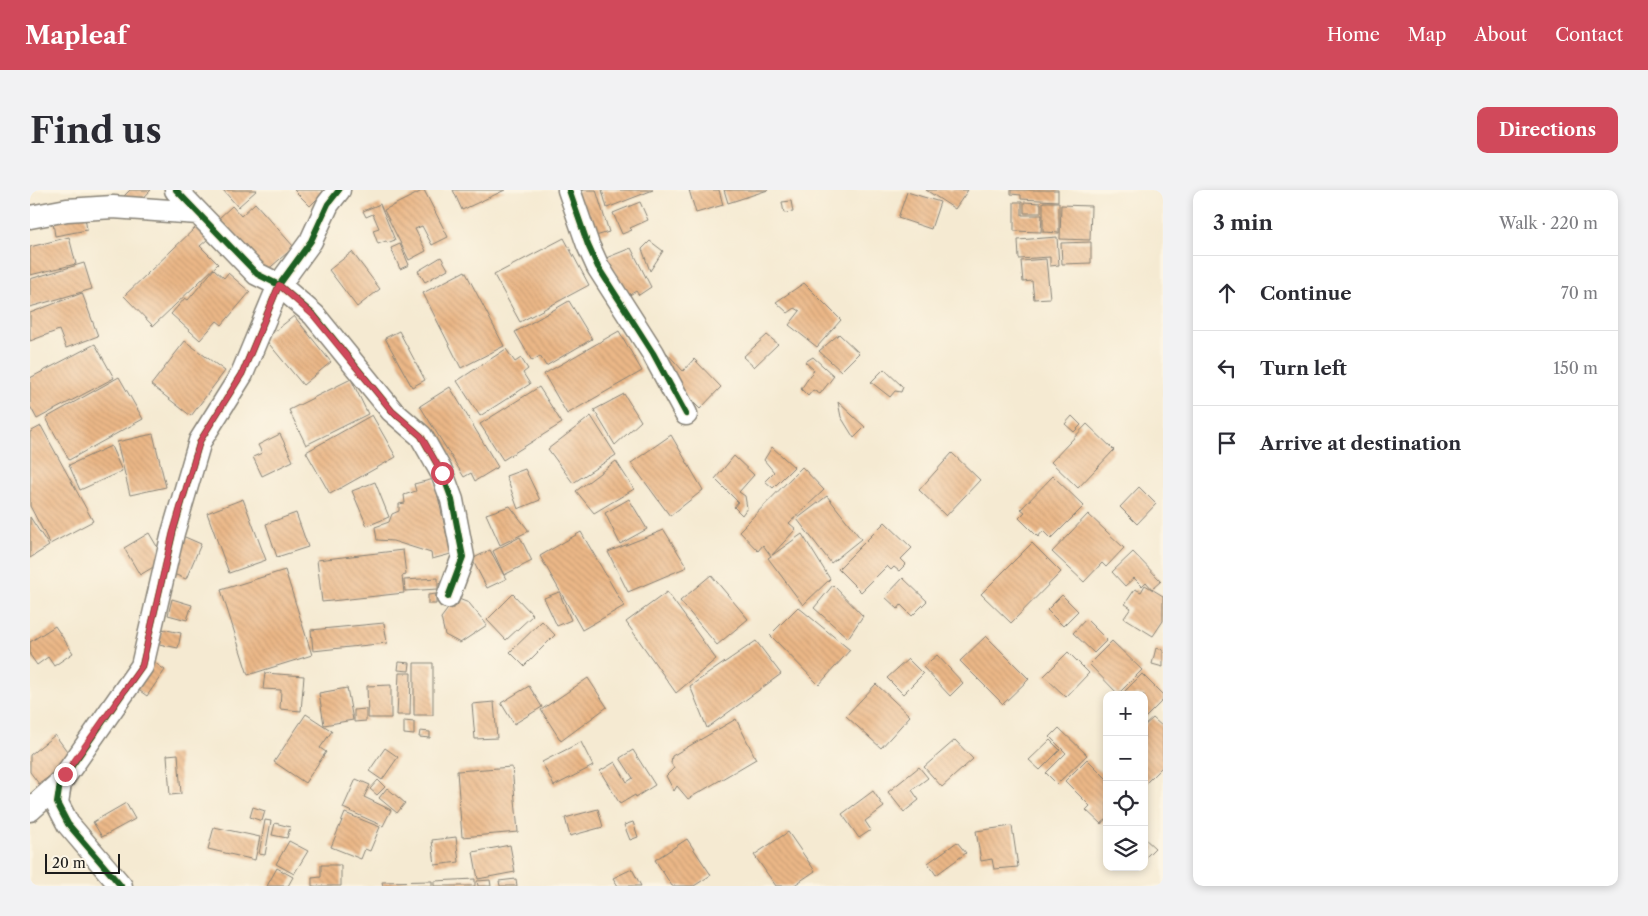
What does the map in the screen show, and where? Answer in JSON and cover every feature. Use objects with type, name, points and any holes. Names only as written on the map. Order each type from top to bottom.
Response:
[{"type":"street","points":[[176,190],[257,274],[279,285],[314,316],[392,411],[421,436],[442,473],[452,500],[463,557],[448,597]]},
{"type":"street","points":[[30,810],[60,783],[142,666],[173,532],[200,441],[242,374],[279,285],[311,242],[328,204],[339,190]]},
{"type":"street","points":[[569,190],[588,245],[598,267],[653,353],[686,414]]},
{"type":"street","points":[[30,217],[67,210],[113,207],[198,213]]},
{"type":"street","points":[[60,783],[57,803],[68,824],[122,886]]},
{"type":"building","points":[[130,190],[151,190],[135,207],[123,197]]},
{"type":"building","points":[[223,190],[257,190],[238,207]]},
{"type":"building","points":[[294,190],[326,190],[310,206]]},
{"type":"building","points":[[424,190],[448,237],[432,245],[422,226],[415,229],[426,251],[409,260],[384,210]]},
{"type":"building","points":[[453,190],[505,190],[462,210]]},
{"type":"building","points":[[583,190],[596,190],[609,232],[589,238],[575,193]]},
{"type":"building","points":[[602,190],[653,190],[607,208]]},
{"type":"building","points":[[689,190],[719,190],[723,205],[696,213]]},
{"type":"building","points":[[724,190],[768,190],[728,203]]},
{"type":"building","points":[[926,190],[968,190],[955,209]]},
{"type":"building","points":[[1011,190],[1058,190],[1058,201],[1021,199],[1021,195],[1011,194]]},
{"type":"building","points":[[907,192],[940,202],[931,229],[898,218]]},
{"type":"building","points":[[791,201],[793,212],[784,213],[782,202]]},
{"type":"building","points":[[640,202],[648,220],[622,234],[613,213]]},
{"type":"building","points":[[1014,202],[1022,202],[1022,215],[1042,215],[1041,232],[1014,231]]},
{"type":"building","points":[[1024,202],[1041,203],[1041,213],[1024,213]]},
{"type":"building","points":[[1043,202],[1059,202],[1059,233],[1043,232]]},
{"type":"building","points":[[255,203],[294,247],[265,272],[218,219],[232,206],[241,216]]},
{"type":"building","points":[[380,204],[395,240],[378,244],[373,230],[379,228],[373,214],[366,217],[363,211]]},
{"type":"building","points":[[1061,205],[1091,206],[1090,240],[1060,239]]},
{"type":"building","points":[[84,211],[87,230],[55,236],[52,216]]},
{"type":"building","points":[[196,227],[208,239],[200,246],[218,264],[153,326],[124,296]]},
{"type":"building","points":[[69,237],[76,264],[30,275],[30,247]]},
{"type":"building","points":[[1057,237],[1059,265],[1050,266],[1050,257],[1019,259],[1018,240]]},
{"type":"building","points":[[564,238],[589,285],[520,322],[494,275]]},
{"type":"building","points":[[650,241],[663,251],[650,271],[642,249]]},
{"type":"building","points":[[1091,242],[1091,263],[1062,264],[1061,243]]},
{"type":"building","points":[[400,244],[409,265],[400,269],[391,248]]},
{"type":"building","points":[[631,248],[651,287],[639,295],[636,291],[622,300],[614,271],[606,270],[601,260]]},
{"type":"building","points":[[352,252],[380,289],[357,307],[329,270]]},
{"type":"building","points":[[441,257],[448,269],[425,282],[418,271]]},
{"type":"building","points":[[1046,259],[1050,298],[1034,299],[1032,281],[1023,282],[1021,261]]},
{"type":"building","points":[[84,263],[92,289],[30,307],[30,279]]},
{"type":"building","points":[[214,269],[224,278],[228,273],[250,292],[222,325],[217,321],[200,340],[171,314],[185,298],[188,300]]},
{"type":"building","points":[[465,271],[504,346],[461,368],[423,293]]},
{"type":"building","points":[[804,283],[841,320],[817,347],[789,325],[800,311],[795,308],[788,313],[776,302]]},
{"type":"building","points":[[82,293],[98,336],[66,348],[59,330],[30,341],[30,313]]},
{"type":"building","points":[[569,301],[592,339],[546,366],[540,356],[532,361],[515,332]]},
{"type":"building","points":[[294,316],[331,362],[303,385],[265,339]]},
{"type":"building","points":[[399,331],[425,380],[412,387],[385,338]]},
{"type":"building","points":[[619,331],[642,371],[567,414],[544,374]]},
{"type":"building","points":[[839,334],[859,353],[841,371],[819,351]]},
{"type":"building","points":[[767,335],[778,344],[754,367],[743,357]]},
{"type":"building","points":[[185,341],[225,371],[191,416],[151,385]]},
{"type":"building","points":[[95,344],[114,378],[37,419],[30,406],[30,378]]},
{"type":"building","points":[[506,349],[515,362],[521,358],[528,369],[523,373],[530,384],[480,416],[457,381]]},
{"type":"building","points":[[666,352],[683,371],[694,359],[721,387],[700,409],[672,381],[663,363]]},
{"type":"building","points":[[813,357],[834,376],[820,394],[813,390],[808,396],[801,389],[814,370],[805,362]]},
{"type":"building","points":[[884,369],[903,387],[901,392],[895,391],[890,397],[871,382]]},
{"type":"building","points":[[119,377],[143,419],[69,460],[46,418]]},
{"type":"building","points":[[351,379],[368,414],[306,445],[289,410]]},
{"type":"building","points":[[450,387],[498,467],[475,481],[471,473],[464,477],[420,406]]},
{"type":"building","points":[[539,387],[562,423],[503,460],[480,424]]},
{"type":"building","points":[[624,394],[641,421],[615,445],[594,410]]},
{"type":"building","points":[[838,402],[865,427],[854,438],[841,417]]},
{"type":"building","points":[[372,415],[396,457],[330,494],[306,452]]},
{"type":"building","points":[[591,416],[616,455],[573,483],[548,449]]},
{"type":"building","points":[[1072,416],[1081,425],[1074,432],[1065,424]]},
{"type":"building","points":[[1087,424],[1114,450],[1078,488],[1051,462]]},
{"type":"building","points":[[41,426],[93,521],[50,544],[30,506],[30,432]]},
{"type":"building","points":[[153,434],[166,487],[130,495],[117,442]]},
{"type":"building","points":[[280,434],[293,461],[262,476],[253,457],[262,453],[258,445]]},
{"type":"building","points":[[671,435],[703,490],[670,516],[631,463]]},
{"type":"building","points":[[111,446],[122,471],[80,490],[69,465]]},
{"type":"building","points":[[772,447],[794,467],[773,488],[765,481],[774,472],[764,460]]},
{"type":"building","points":[[952,453],[980,480],[946,516],[919,490]]},
{"type":"building","points":[[734,456],[754,475],[739,492],[745,496],[747,508],[742,515],[734,507],[738,502],[715,479]]},
{"type":"building","points":[[616,461],[634,489],[594,513],[576,491]]},
{"type":"building","points":[[802,467],[824,490],[789,523],[796,529],[771,556],[763,545],[758,551],[739,531]]},
{"type":"building","points":[[525,469],[540,500],[518,509],[506,476]]},
{"type":"building","points":[[1053,476],[1084,506],[1051,539],[1043,531],[1038,537],[1019,518],[1025,512],[1021,509]]},
{"type":"building","points":[[434,479],[451,554],[432,559],[431,553],[393,541],[377,540],[375,527],[389,522],[392,514],[399,511],[399,504],[405,503],[404,495],[416,491],[414,484]]},
{"type":"building","points":[[375,482],[389,517],[367,526],[352,491]]},
{"type":"building","points":[[1139,487],[1156,504],[1137,524],[1120,507]]},
{"type":"building","points":[[827,496],[861,539],[831,563],[797,519]]},
{"type":"building","points":[[243,499],[266,560],[229,573],[207,513]]},
{"type":"building","points":[[629,499],[647,529],[620,544],[605,513]]},
{"type":"building","points":[[510,506],[529,531],[500,545],[486,514]]},
{"type":"building","points":[[296,513],[308,547],[277,557],[266,524]]},
{"type":"building","points":[[1088,514],[1124,548],[1106,567],[1102,563],[1084,582],[1052,552]]},
{"type":"building","points":[[30,517],[49,546],[30,558]]},
{"type":"building","points":[[885,522],[912,548],[901,559],[906,564],[899,571],[894,567],[891,570],[887,566],[861,592],[838,569]]},
{"type":"building","points":[[664,530],[687,567],[628,592],[608,552]]},
{"type":"building","points":[[581,532],[624,606],[582,630],[540,556]]},
{"type":"building","points":[[149,533],[165,560],[140,575],[124,548]]},
{"type":"building","points":[[178,534],[201,544],[186,579],[171,573]]},
{"type":"building","points":[[802,534],[830,579],[803,605],[768,558]]},
{"type":"building","points":[[520,537],[532,561],[504,575],[493,551]]},
{"type":"building","points":[[1032,543],[1061,572],[1011,623],[981,594]]},
{"type":"building","points":[[403,550],[406,575],[402,576],[404,593],[322,602],[317,560]]},
{"type":"building","points":[[490,550],[506,579],[487,588],[472,559]]},
{"type":"building","points":[[1133,552],[1161,581],[1152,589],[1146,582],[1142,586],[1134,578],[1125,586],[1112,572]]},
{"type":"building","points":[[285,570],[312,655],[248,675],[221,590]]},
{"type":"building","points":[[711,575],[748,619],[717,645],[680,601]]},
{"type":"building","points":[[438,578],[438,589],[405,591],[404,580]]},
{"type":"building","points":[[903,578],[927,601],[912,616],[901,605],[898,609],[885,597]]},
{"type":"building","points":[[833,585],[863,616],[848,638],[814,608]]},
{"type":"building","points":[[1145,585],[1163,596],[1163,621],[1153,636],[1124,618],[1131,608],[1125,604],[1135,589],[1141,592]]},
{"type":"building","points":[[559,592],[571,620],[557,626],[544,598]]},
{"type":"building","points":[[667,592],[716,659],[676,693],[626,622]]},
{"type":"building","points":[[436,594],[436,604],[428,604],[428,595]]},
{"type":"building","points":[[513,594],[533,615],[506,640],[487,620]]},
{"type":"building","points":[[1062,595],[1078,611],[1063,626],[1047,610]]},
{"type":"building","points":[[456,598],[469,603],[487,625],[460,643],[445,635],[441,618]]},
{"type":"building","points":[[172,599],[192,605],[187,620],[168,615]]},
{"type":"building","points":[[798,607],[850,650],[819,685],[770,635]]},
{"type":"building","points":[[1086,619],[1107,640],[1094,653],[1073,633]]},
{"type":"building","points":[[542,621],[555,635],[524,666],[510,652]]},
{"type":"building","points":[[384,623],[387,643],[313,651],[311,630]]},
{"type":"building","points":[[55,626],[73,653],[54,666],[48,657],[37,665],[30,655],[30,642]]},
{"type":"building","points":[[162,629],[181,633],[178,648],[159,644]]},
{"type":"building","points":[[986,636],[1029,679],[1003,704],[960,661]]},
{"type":"building","points":[[756,641],[781,674],[707,728],[690,686]]},
{"type":"building","points":[[1112,641],[1142,670],[1121,691],[1115,691],[1089,664]]},
{"type":"building","points":[[1156,648],[1163,650],[1163,667],[1152,664]]},
{"type":"building","points":[[1068,652],[1089,673],[1066,697],[1044,676]]},
{"type":"building","points":[[937,655],[963,683],[950,696],[923,667]]},
{"type":"building","points":[[908,659],[923,674],[903,694],[887,678]]},
{"type":"building","points":[[151,660],[165,670],[147,696],[133,686]]},
{"type":"building","points":[[399,662],[410,663],[409,671],[398,670]]},
{"type":"building","points":[[414,663],[433,663],[433,715],[414,715]]},
{"type":"building","points":[[265,673],[304,676],[301,711],[280,709],[281,690],[263,689]]},
{"type":"building","points":[[399,673],[411,673],[410,715],[397,715]]},
{"type":"building","points":[[1142,674],[1163,695],[1163,700],[1148,715],[1148,691],[1125,691]]},
{"type":"building","points":[[588,678],[607,707],[561,741],[541,710]]},
{"type":"building","points":[[876,684],[910,716],[881,748],[846,716]]},
{"type":"building","points":[[391,685],[391,718],[368,718],[367,686]]},
{"type":"building","points":[[529,686],[542,707],[514,724],[501,703]]},
{"type":"building","points":[[347,688],[353,720],[324,725],[319,693]]},
{"type":"building","points":[[494,702],[497,738],[475,739],[472,704]]},
{"type":"building","points":[[366,709],[366,721],[354,722],[354,710]]},
{"type":"building","points":[[306,714],[332,731],[320,748],[326,752],[305,783],[274,762]]},
{"type":"building","points":[[1153,718],[1163,727],[1163,766],[1148,781],[1148,736],[1148,722]]},
{"type":"building","points":[[736,719],[756,759],[688,799],[677,786],[674,791],[666,776],[674,768],[671,763],[672,756]]},
{"type":"building","points":[[404,721],[414,722],[414,735],[404,734]]},
{"type":"building","points":[[1059,728],[1087,755],[1057,784],[1046,773],[1066,753],[1050,737]]},
{"type":"building","points":[[420,731],[430,732],[430,738],[419,737]]},
{"type":"building","points":[[55,735],[73,759],[39,784],[30,772],[30,755]]},
{"type":"building","points":[[955,740],[973,759],[942,787],[924,767]]},
{"type":"building","points":[[1050,740],[1060,750],[1040,770],[1029,760]]},
{"type":"building","points":[[581,742],[593,766],[554,786],[542,762]]},
{"type":"building","points":[[385,748],[398,757],[382,780],[369,771]]},
{"type":"building","points":[[633,750],[655,785],[620,804],[600,771],[615,762],[627,782],[633,778],[620,758]]},
{"type":"building","points":[[178,754],[181,794],[170,795],[167,755]]},
{"type":"building","points":[[1087,759],[1103,775],[1103,822],[1101,824],[1086,810],[1090,806],[1065,781]]},
{"type":"building","points":[[512,767],[518,832],[462,837],[457,771]]},
{"type":"building","points":[[919,767],[928,778],[912,790],[919,800],[904,812],[888,792]]},
{"type":"building","points":[[356,779],[370,785],[364,797],[391,810],[383,826],[343,808]]},
{"type":"building","points":[[378,780],[385,787],[377,795],[370,789]]},
{"type":"building","points":[[387,788],[405,803],[397,813],[379,798]]},
{"type":"building","points":[[873,791],[884,807],[865,821],[871,830],[859,838],[842,814]]},
{"type":"building","points":[[126,803],[135,819],[102,837],[93,822]]},
{"type":"building","points":[[253,807],[265,811],[262,821],[250,817]]},
{"type":"building","points":[[598,809],[603,827],[570,836],[565,818]]},
{"type":"building","points":[[345,813],[380,827],[370,851],[365,849],[361,859],[331,847]]},
{"type":"building","points":[[265,820],[271,821],[265,855],[259,854]]},
{"type":"building","points":[[633,822],[638,837],[630,840],[624,825]]},
{"type":"building","points":[[275,823],[290,827],[287,838],[272,835]]},
{"type":"building","points":[[1012,826],[1018,867],[994,869],[992,859],[981,861],[976,831]]},
{"type":"building","points":[[214,827],[260,837],[255,860],[208,849]]},
{"type":"building","points":[[788,832],[815,871],[793,886],[776,886],[754,855]]},
{"type":"building","points":[[456,837],[459,862],[435,865],[432,840]]},
{"type":"building","points":[[687,839],[711,875],[694,886],[672,886],[655,860]]},
{"type":"building","points":[[289,841],[308,851],[294,874],[276,864]]},
{"type":"building","points":[[957,842],[966,853],[936,875],[928,863]]},
{"type":"building","points":[[1148,842],[1155,848],[1148,855]]},
{"type":"building","points":[[510,845],[515,872],[478,879],[473,852]]},
{"type":"building","points":[[321,865],[341,865],[341,886],[312,886],[312,878],[321,877]]},
{"type":"building","points":[[277,868],[293,877],[288,886],[267,886]]},
{"type":"building","points":[[632,869],[641,886],[618,886],[613,878]]},
{"type":"building","points":[[475,879],[475,886],[434,886],[434,881]]},
{"type":"building","points":[[516,879],[517,886],[500,886],[499,881]]},
{"type":"building","points":[[490,880],[491,886],[478,886],[477,881]]},
{"type":"building","points":[[432,881],[432,886],[383,886],[382,882]]},
{"type":"cycle path","points":[[176,190],[257,274],[279,285],[314,315],[392,411],[421,436],[442,473],[452,500],[463,557],[448,597]]},
{"type":"cycle path","points":[[121,886],[68,824],[57,803],[60,783],[142,666],[173,533],[200,441],[242,374],[279,285],[311,241],[328,204],[339,190]]},
{"type":"cycle path","points":[[569,190],[588,245],[598,267],[653,353],[686,414]]},
{"type":"route","points":[[65,774],[142,666],[173,532],[200,441],[242,374],[279,285],[314,316],[392,411],[421,436],[442,473]]}]
